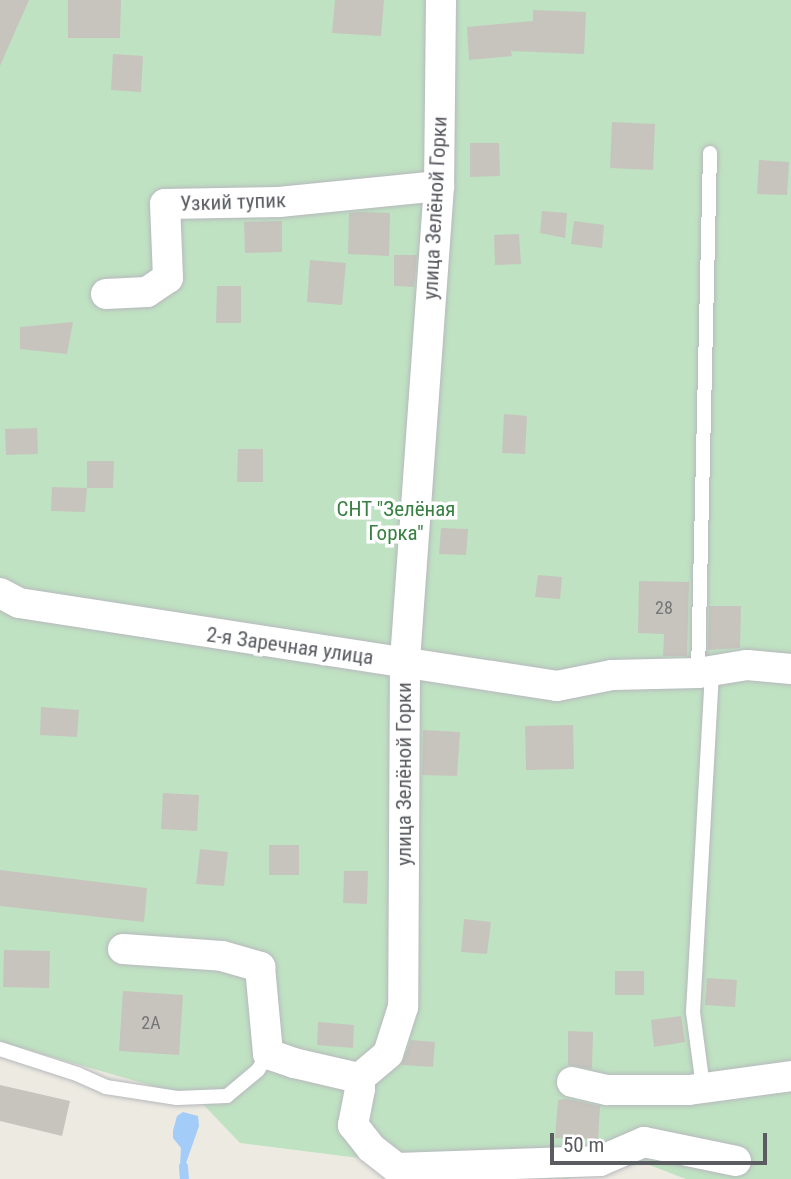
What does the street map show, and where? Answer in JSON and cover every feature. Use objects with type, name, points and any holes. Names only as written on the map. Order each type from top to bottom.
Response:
[{"type":"street","name":"улица Зелёной Горки","points":[[359,1077],[388,1054],[403,1007],[405,663],[439,186],[442,0]]},
{"type":"street","name":"Узкий тупик","points":[[106,294],[147,292],[168,278],[165,204],[279,202],[439,186]]},
{"type":"street","name":"2-я Заречная улица","points":[[0,593],[19,603],[556,686],[612,675],[705,672],[747,665],[791,669]]},
{"type":"street","points":[[123,949],[222,956],[260,967],[268,1054],[294,1063],[359,1077],[360,1089],[353,1125],[371,1148],[397,1168],[600,1161],[644,1142],[736,1161]]},
{"type":"street","points":[[572,1082],[607,1090],[688,1090],[791,1076]]},
{"type":"lane","points":[[702,1087],[693,1012],[705,672],[710,153]]},
{"type":"lane","points":[[0,1049],[77,1074],[106,1087],[177,1098],[227,1096],[258,1070],[268,1054]]},
{"type":"green space","name":"СНТ \"Зелёная Горка\"","points":[[0,0],[791,0],[791,1179],[686,1179],[644,1163],[566,1179],[525,1179],[240,1143],[198,1099],[0,1042]]},
{"type":"water","points":[[183,1112],[198,1116],[199,1126],[185,1166],[180,1166],[181,1148],[173,1138],[173,1131],[177,1116]]},
{"type":"building","points":[[0,0],[29,0],[0,66]]},
{"type":"building","points":[[68,0],[121,0],[120,38],[68,38]]},
{"type":"building","points":[[335,0],[384,0],[381,36],[332,33]]},
{"type":"building","points":[[533,10],[586,12],[584,54],[511,51],[512,56],[469,60],[467,27],[533,21]]},
{"type":"building","points":[[113,54],[143,56],[141,92],[111,90]]},
{"type":"building","points":[[612,122],[655,124],[653,170],[610,168]]},
{"type":"building","points":[[470,143],[499,143],[500,176],[470,177]]},
{"type":"building","points":[[759,160],[789,162],[787,195],[757,194]]},
{"type":"building","points":[[542,211],[567,213],[565,238],[540,233]]},
{"type":"building","points":[[349,213],[390,213],[389,256],[348,254]]},
{"type":"building","points":[[282,221],[282,252],[245,253],[244,222]]},
{"type":"building","points":[[574,221],[604,225],[602,248],[571,244]]},
{"type":"building","points":[[519,234],[521,264],[495,265],[494,235]]},
{"type":"building","points":[[394,255],[417,255],[414,287],[394,286]]},
{"type":"building","points":[[310,260],[346,263],[342,305],[307,302]]},
{"type":"building","points":[[217,286],[241,286],[241,323],[216,323]]},
{"type":"building","points":[[73,322],[67,354],[20,349],[20,327]]},
{"type":"building","points":[[504,414],[527,416],[525,454],[502,453]]},
{"type":"building","points":[[37,428],[38,454],[6,455],[5,429]]},
{"type":"building","points":[[238,449],[263,449],[263,482],[237,482]]},
{"type":"building","points":[[87,461],[114,461],[113,488],[87,488]]},
{"type":"building","points":[[52,487],[87,488],[85,512],[51,511]]},
{"type":"building","points":[[441,528],[468,529],[466,555],[439,554]]},
{"type":"building","points":[[538,575],[562,577],[560,599],[535,597]]},
{"type":"building","points":[[639,581],[689,582],[687,656],[663,656],[664,634],[638,633]]},
{"type":"building","points":[[709,606],[741,606],[740,648],[708,650]]},
{"type":"building","points":[[41,707],[79,710],[77,737],[40,735]]},
{"type":"building","points":[[573,725],[574,769],[526,770],[525,726]]},
{"type":"building","points":[[423,730],[460,732],[457,776],[422,775]]},
{"type":"building","points":[[163,793],[199,795],[197,831],[161,829]]},
{"type":"building","points":[[269,845],[299,845],[299,875],[269,875]]},
{"type":"building","points":[[200,849],[228,852],[224,886],[196,884]]},
{"type":"building","points":[[0,870],[147,888],[144,922],[0,906]]},
{"type":"building","points":[[344,871],[368,871],[367,904],[343,903]]},
{"type":"building","points":[[464,919],[491,922],[487,954],[461,952]]},
{"type":"building","points":[[4,950],[50,951],[49,988],[3,987]]},
{"type":"building","points":[[615,971],[644,971],[644,995],[615,995]]},
{"type":"building","points":[[707,978],[737,980],[735,1007],[705,1005]]},
{"type":"building","points":[[123,991],[183,995],[179,1055],[119,1051]]},
{"type":"building","points":[[681,1016],[685,1042],[654,1047],[651,1020]]},
{"type":"building","points":[[318,1022],[354,1025],[353,1048],[317,1045]]},
{"type":"building","points":[[568,1031],[593,1032],[592,1069],[568,1065]]},
{"type":"building","points":[[411,1040],[435,1042],[433,1067],[401,1065]]},
{"type":"building","points":[[0,1085],[70,1101],[62,1136],[0,1121]]},
{"type":"building","points":[[567,1099],[600,1106],[598,1140],[555,1138],[558,1100]]},
{"type":"waterway","points":[[183,1166],[184,1179]]}]
